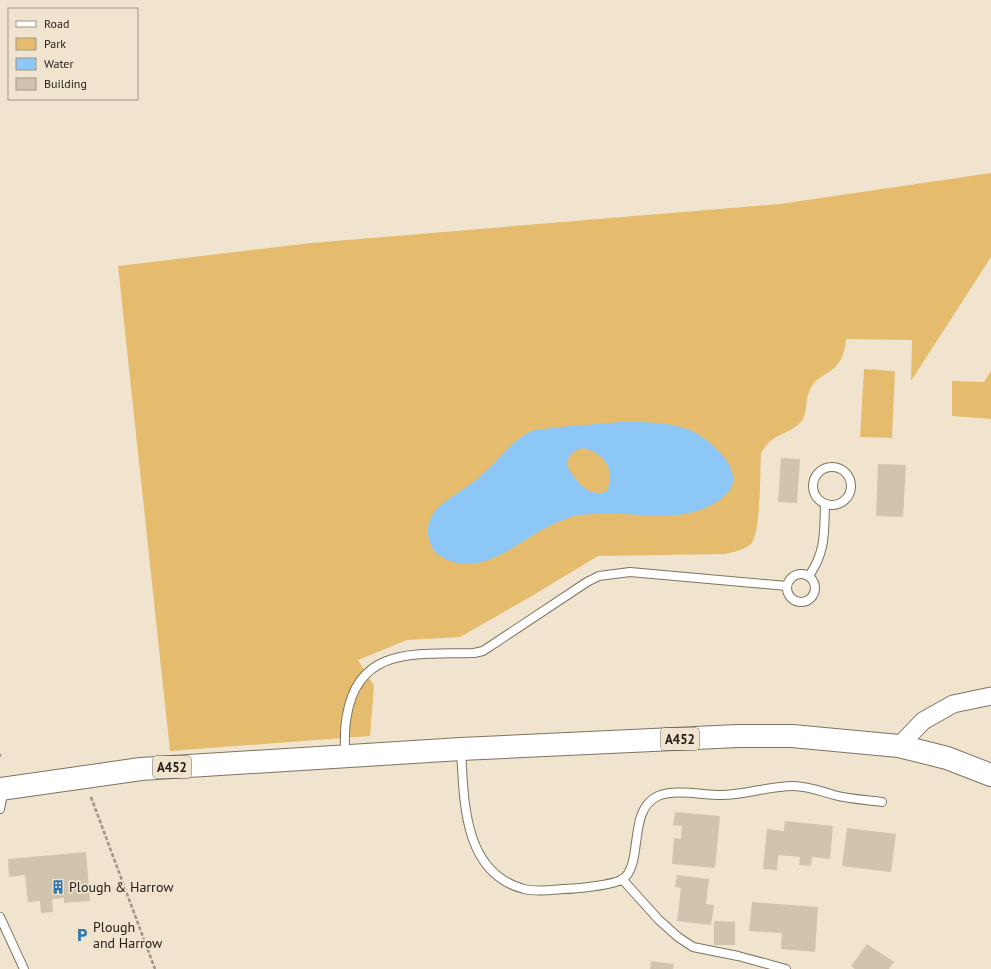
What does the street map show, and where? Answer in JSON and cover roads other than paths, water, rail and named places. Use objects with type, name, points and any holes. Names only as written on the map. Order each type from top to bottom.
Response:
[{"type":"highway","name":"A452","points":[[2,788],[141,769],[345,755],[738,736],[792,736],[899,746],[947,758],[991,775]]},
{"type":"street","points":[[899,746],[923,721],[953,704],[991,696]]},
{"type":"lane","points":[[809,576],[818,563],[822,551],[825,504],[814,491],[815,479],[818,474],[828,468],[840,469],[845,472],[851,484],[849,496],[839,504],[825,504]]},
{"type":"lane","points":[[345,755],[346,717],[350,699],[370,668],[388,659],[410,656],[474,653],[483,651],[587,582],[599,576],[630,572],[787,586]]},
{"type":"lane","points":[[800,574],[809,576],[816,588],[812,597],[809,600],[800,602],[792,599],[787,591],[787,586],[791,578],[800,574]]},
{"type":"lane","points":[[461,749],[464,800],[476,850],[483,863],[501,878],[524,889],[541,891],[592,886],[622,879],[631,868],[641,817],[646,805],[658,796],[672,793],[726,795],[774,787],[794,786],[814,788],[835,795],[882,802]]},
{"type":"lane","points":[[0,809],[2,788]]},
{"type":"lane","points":[[622,879],[659,920],[678,937],[693,947],[738,956],[786,969]]},
{"type":"lane","points":[[0,917],[24,969]]},
{"type":"water","points":[[622,422],[661,423],[684,428],[701,436],[719,451],[726,460],[731,470],[733,479],[731,488],[723,497],[705,508],[678,515],[649,516],[607,513],[574,516],[538,532],[504,553],[480,562],[467,564],[455,562],[442,557],[434,550],[429,540],[428,530],[429,521],[433,514],[445,502],[481,476],[519,438],[525,434],[537,430]],"holes":[[[582,448],[590,450],[602,458],[609,469],[610,476],[607,491],[600,493],[589,491],[579,483],[567,466],[569,457],[575,451]]]},
{"type":"place","name":"Plough & Harrow","points":[[58,887]]},
{"type":"place","name":"Plough and Harrow","points":[[82,935]]}]
